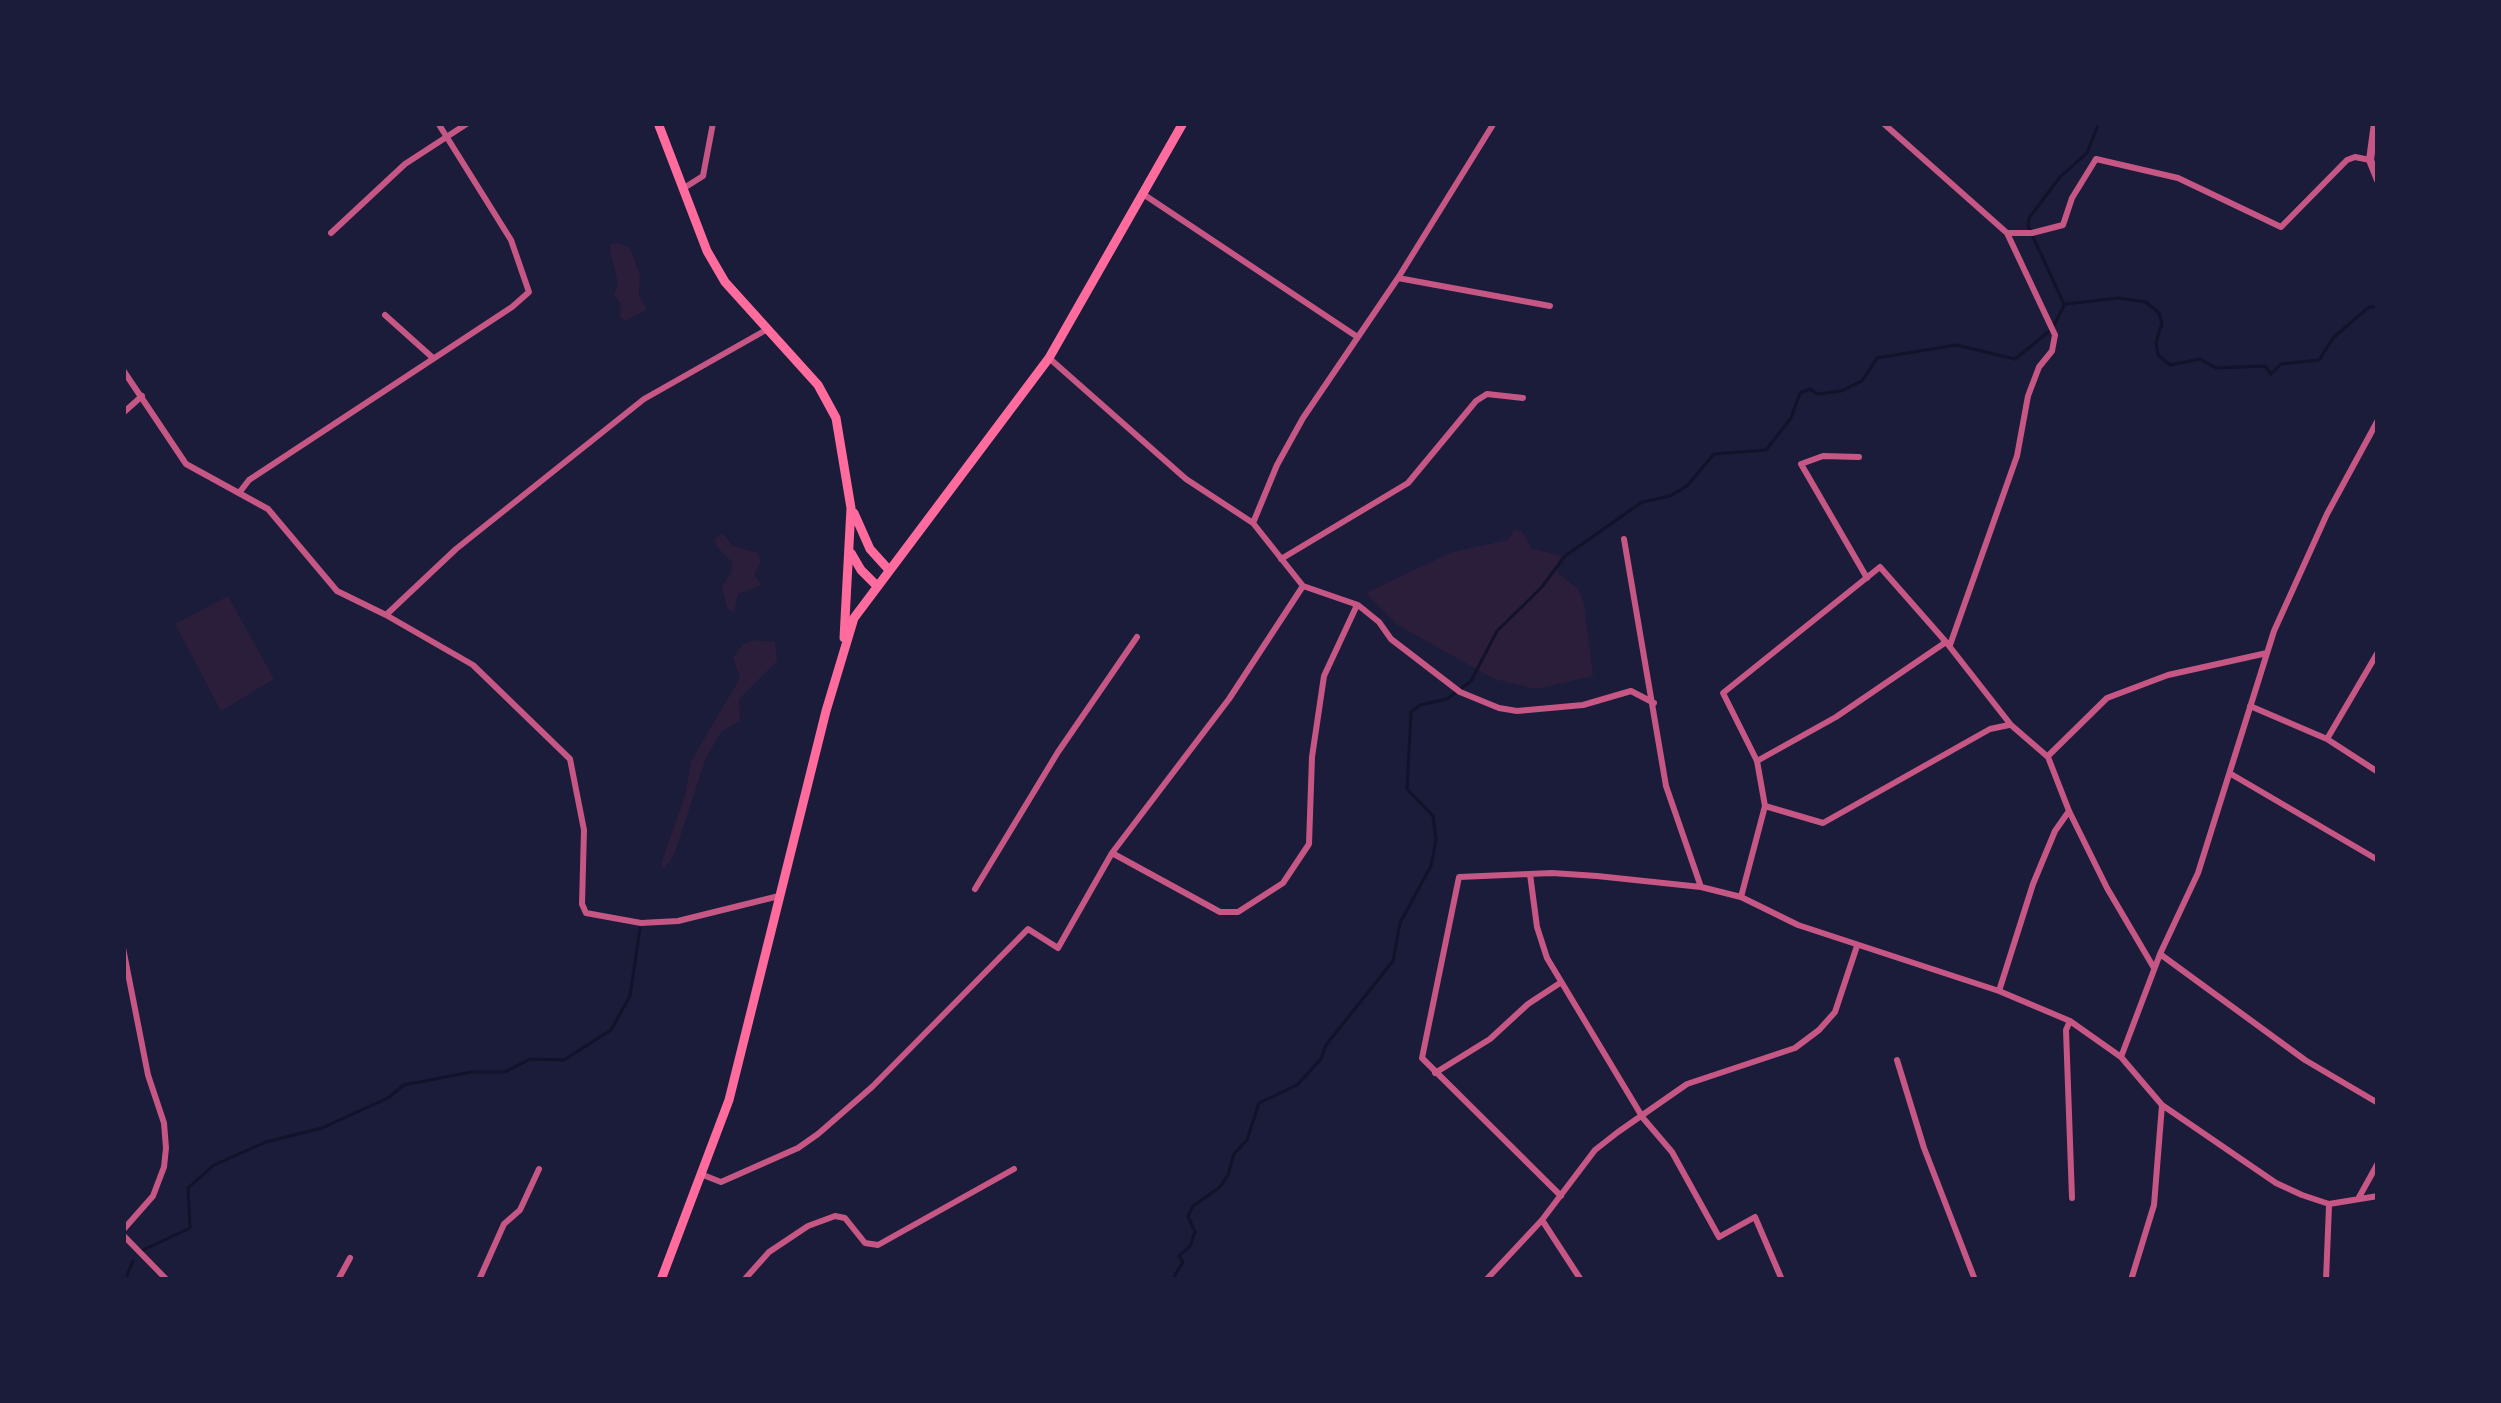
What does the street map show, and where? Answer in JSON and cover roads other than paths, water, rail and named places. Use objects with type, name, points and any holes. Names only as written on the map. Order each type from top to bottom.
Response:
[{"type":"main road","points":[[658,123],[707,251],[724,282],[818,385],[836,418],[851,508],[844,647]]},
{"type":"main road","points":[[661,1280],[729,1100],[854,618],[1049,358],[1184,123]]},
{"type":"main road","points":[[851,508],[870,549],[889,570]]},
{"type":"main road","points":[[850,551],[878,586]]},
{"type":"street","points":[[239,493],[249,479],[525,297],[530,285],[511,240],[438,123]]},
{"type":"street","points":[[331,233],[394,172],[468,123]]},
{"type":"street","points":[[684,188],[703,176],[713,123]]},
{"type":"street","points":[[1253,523],[1277,464],[1303,418],[1398,278],[1493,123]]},
{"type":"street","points":[[1756,761],[1836,717],[1948,644],[2017,456],[2028,396],[2039,367],[2052,351],[2055,335],[2007,233],[1883,123]]},
{"type":"street","points":[[2375,123],[2370,160],[2378,180]]},
{"type":"street","points":[[2007,233],[2063,225],[2087,167],[2096,159],[2178,178],[2281,227],[2348,160],[2370,160]]},
{"type":"street","points":[[1143,194],[1356,336]]},
{"type":"street","points":[[1398,278],[1550,306]]},
{"type":"street","points":[[385,315],[433,358]]},
{"type":"street","points":[[386,614],[456,549],[644,399],[766,330]]},
{"type":"street","points":[[1049,358],[1186,479],[1253,523],[1303,586],[1358,605],[1379,622],[1390,639],[1460,692],[1499,708],[1538,711],[1631,691],[1654,703]]},
{"type":"street","points":[[123,370],[186,464],[268,508],[337,592],[386,614],[472,665],[570,759],[584,830],[581,904],[586,913],[641,923],[678,921],[779,896]]},
{"type":"street","points":[[1281,559],[1408,483],[1475,401],[1487,394],[1522,398]]},
{"type":"street","points":[[123,412],[142,396]]},
{"type":"street","points":[[2121,1058],[2154,968],[2198,873],[2267,653],[2327,514],[2378,420]]},
{"type":"street","points":[[1859,457],[1823,456],[1801,464],[1867,578]]},
{"type":"street","points":[[1624,539],[1671,808],[1701,887]]},
{"type":"street","points":[[1741,898],[1765,806],[1756,761],[1724,693],[1880,567],[2011,724],[2048,757],[2107,888],[2154,968]]},
{"type":"street","points":[[703,1175],[721,1182],[798,1148],[818,1134],[872,1088],[1028,929],[1058,948],[1112,853],[1229,699],[1303,586]]},
{"type":"street","points":[[1112,853],[1220,911],[1238,912],[1283,883],[1309,844],[1312,758],[1324,676],[1358,605]]},
{"type":"street","points":[[975,889],[1058,752],[1137,637]]},
{"type":"street","points":[[2326,739],[2378,652]]},
{"type":"street","points":[[2048,757],[2108,698],[2168,675],[2267,653]]},
{"type":"street","points":[[2250,706],[2326,739],[2378,772]]},
{"type":"street","points":[[1765,806],[1823,823],[1990,729],[2011,724]]},
{"type":"street","points":[[2229,773],[2378,860]]},
{"type":"street","points":[[1999,991],[2033,884],[2069,811]]},
{"type":"street","points":[[123,866],[123,889]]},
{"type":"street","points":[[1531,874],[1538,927],[1560,983],[1643,1118],[1672,1152],[1719,1237],[1755,1217],[1782,1280]]},
{"type":"street","points":[[1562,1196],[1422,1058],[1459,877],[1597,876],[1701,887],[1741,898],[1798,926],[1999,991],[2070,1021],[2121,1058],[2162,1105],[2276,1183],[2330,1204],[2378,1196]]},
{"type":"street","points":[[1486,1280],[1542,1220],[1595,1150],[1687,1084],[1796,1048],[1819,1030],[1834,1012],[1857,946]]},
{"type":"street","points":[[123,948],[166,1148],[153,1196],[123,1232],[167,1280]]},
{"type":"street","points":[[2160,954],[2305,1060],[2378,1103]]},
{"type":"street","points":[[1435,1072],[1490,1040],[1528,1004],[1560,983]]},
{"type":"street","points":[[2070,1021],[2066,1030],[2072,1198]]},
{"type":"street","points":[[1897,1060],[1924,1148],[1975,1280]]},
{"type":"street","points":[[2131,1280],[2154,1205],[2162,1105]]},
{"type":"street","points":[[2358,1199],[2378,1163]]},
{"type":"street","points":[[479,1280],[504,1224],[520,1210],[539,1169]]},
{"type":"street","points":[[745,1280],[769,1252],[808,1226],[835,1216],[845,1219],[865,1244],[878,1245],[1014,1169]]},
{"type":"street","points":[[2326,1280],[2330,1204]]},
{"type":"street","points":[[1542,1220],[1581,1280]]},
{"type":"street","points":[[338,1280],[350,1258]]},
{"type":"waterway","points":[[2064,304],[2028,226],[2029,218],[2060,177],[2087,153],[2099,123]]},
{"type":"waterway","points":[[1172,1280],[1183,1262],[1179,1256],[1190,1246],[1195,1232],[1188,1216],[1228,1175],[1234,1154],[1247,1140],[1259,1103],[1297,1085],[1393,961],[1400,923],[1431,866],[1436,840],[1433,816],[1407,789],[1411,712],[1447,699],[1471,681],[1497,631],[1541,588],[1565,556],[1642,502],[1670,496],[1687,486],[1714,454],[1766,450],[1791,418],[1800,393],[1841,391],[1862,381],[1877,358],[1956,345],[2015,359],[2052,329],[2065,304],[2119,298],[2146,302],[2159,313],[2158,355],[2170,365],[2200,359],[2216,368],[2265,366],[2271,374],[2281,364],[2319,360],[2333,338],[2369,307],[2378,307]]},
{"type":"waterway","points":[[143,1250],[190,1228],[188,1188],[214,1165],[266,1142],[322,1128],[388,1098],[404,1085],[471,1072],[505,1072],[530,1059],[564,1060],[611,1030],[630,996],[640,928]]},
{"type":"waterway","points":[[125,1280],[133,1261]]}]
